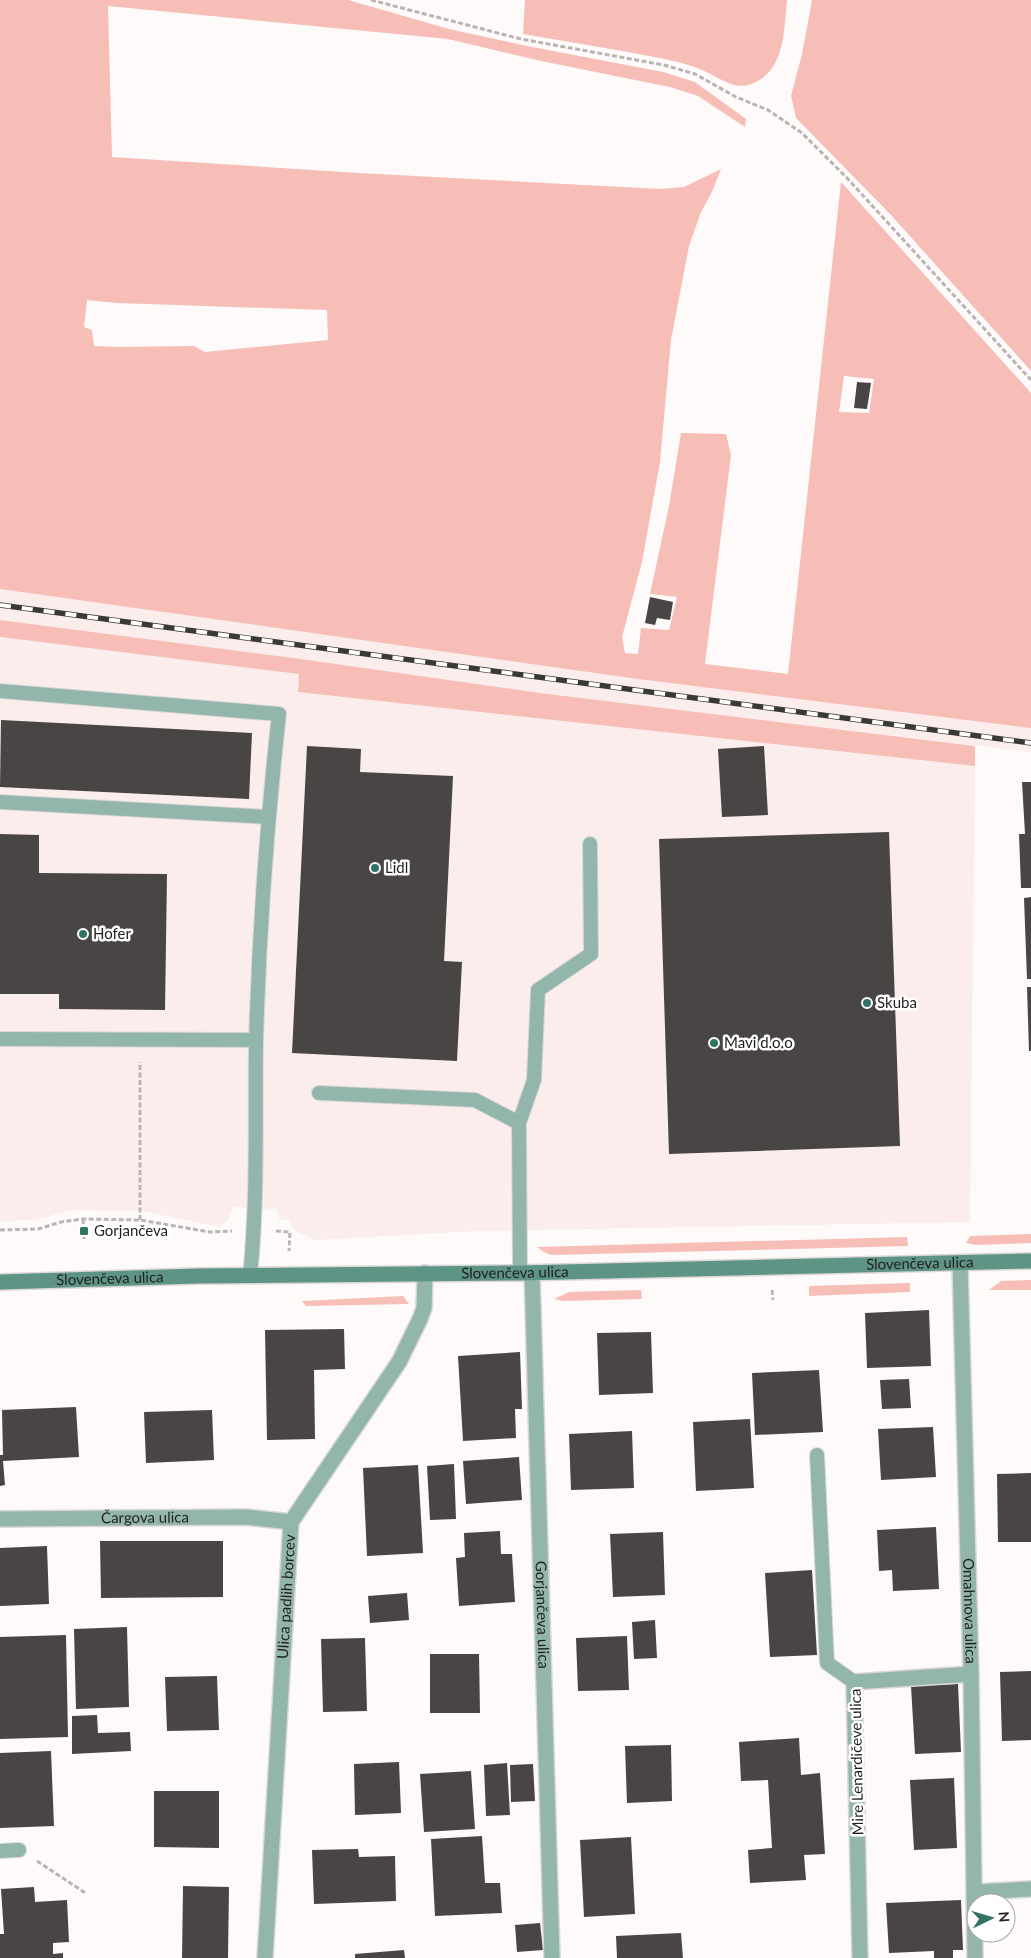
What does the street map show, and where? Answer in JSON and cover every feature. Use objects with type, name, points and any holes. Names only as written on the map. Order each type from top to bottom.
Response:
[{"type":"street","name":"Slovenčeva ulica","points":[[0,1282],[1031,1262]]},
{"type":"street","name":"Omahnova ulica","points":[[960,1263],[971,1674],[976,1958]]},
{"type":"street","name":"Gorjančeva ulica","points":[[526,1273],[552,1958]]},
{"type":"street","name":"Ulica padlih borcev","points":[[265,1958],[291,1522],[399,1362],[424,1308],[425,1274]]},
{"type":"street","name":"Čargova ulica","points":[[0,1519],[246,1517],[291,1522]]},
{"type":"street","name":"Mire Lenardičeve ulica","points":[[860,1958],[854,1682],[971,1674]]},
{"type":"street","points":[[974,1892],[1031,1889]]},
{"type":"lane","points":[[0,691],[278,714],[265,854],[256,1040],[255,1230],[250,1276]]},
{"type":"lane","points":[[0,802],[268,817]]},
{"type":"lane","points":[[526,1273],[520,1123],[534,1080],[538,990],[591,954],[590,844]]},
{"type":"lane","points":[[0,1038],[256,1040]]},
{"type":"lane","points":[[319,1093],[476,1100],[520,1123]]},
{"type":"lane","points":[[817,1455],[827,1663],[854,1682]]},
{"type":"lane","points":[[0,1850],[19,1850]]},
{"type":"path","points":[[371,0],[521,39],[695,74],[736,97],[768,110],[802,133],[846,178],[1031,380]]},
{"type":"path","points":[[140,1038],[140,1220]]},
{"type":"path","points":[[83,1219],[84,1239]]},
{"type":"path","points":[[0,1230],[38,1229],[61,1222],[83,1219],[140,1220],[210,1232],[255,1230],[290,1232]]},
{"type":"path","points":[[772,1286],[773,1300]]},
{"type":"path","points":[[19,1850],[87,1894]]},
{"type":"shaded area","points":[[0,0],[348,0],[449,29],[663,72],[695,82],[746,119],[745,127],[698,96],[670,87],[541,61],[448,39],[108,6],[112,157],[358,173],[660,189],[684,187],[721,169],[712,192],[701,212],[689,246],[671,340],[660,462],[642,562],[622,637],[625,653],[638,654],[641,628],[669,630],[677,597],[650,594],[669,506],[681,433],[726,434],[731,455],[705,664],[788,674],[841,182],[1031,393],[1031,728],[638,679],[0,589]],"holes":[[[87,300],[116,303],[327,310],[328,340],[205,352],[194,346],[94,346],[92,330],[84,327]],[[844,376],[874,379],[869,413],[839,412]]]},
{"type":"shaded area","points":[[525,0],[787,0],[787,2],[784,34],[775,64],[769,72],[753,84],[738,86],[702,70],[675,61],[523,34]]},
{"type":"shaded area","points":[[812,0],[1031,0],[1031,371],[891,215],[796,118],[791,96],[802,54]]},
{"type":"shaded area","points":[[0,589],[638,679],[1031,728],[1031,752],[540,693],[301,659],[0,620]]},
{"type":"shaded area","points":[[0,620],[301,659],[540,693],[975,746],[975,766],[298,692],[299,674],[0,637]]},
{"type":"shaded area","points":[[0,637],[299,674],[298,692],[975,766],[970,1222],[479,1231],[315,1240],[296,1231],[287,1219],[280,1221],[276,1209],[233,1207],[228,1220],[219,1227],[142,1211],[73,1210],[34,1220],[0,1221]]},
{"type":"shaded area","points":[[1031,1234],[1031,1243],[976,1245],[966,1243],[970,1236]]},
{"type":"shaded area","points":[[907,1237],[908,1246],[551,1255],[537,1247]]},
{"type":"shaded area","points":[[1031,1280],[1031,1290],[989,1290],[1001,1281]]},
{"type":"shaded area","points":[[910,1283],[910,1292],[809,1296],[809,1286]]},
{"type":"shaded area","points":[[641,1290],[642,1299],[563,1301],[554,1299],[569,1292]]},
{"type":"shaded area","points":[[403,1296],[409,1304],[306,1306],[302,1301]]},
{"type":"building","points":[[857,382],[871,383],[867,409],[854,408]]},
{"type":"building","points":[[650,597],[673,602],[670,620],[657,618],[655,625],[645,623]]},
{"type":"building","points":[[1,720],[252,733],[249,799],[0,787]]},
{"type":"building","name":"Lidl","points":[[307,746],[361,749],[360,772],[453,776],[444,961],[462,962],[457,1061],[292,1053]]},
{"type":"building","points":[[764,746],[768,815],[722,817],[718,749]]},
{"type":"building","points":[[1022,782],[1031,782],[1031,888],[1021,888],[1019,834],[1025,834]]},
{"type":"building","points":[[889,832],[900,1146],[669,1154],[659,839]]},
{"type":"building","name":"Hofer","points":[[0,834],[39,835],[39,873],[167,874],[165,1010],[59,1009],[59,994],[0,994]]},
{"type":"building","points":[[1031,897],[1031,979],[1027,979],[1024,898]]},
{"type":"building","points":[[1027,987],[1031,987],[1031,1051],[1029,1051]]},
{"type":"building","points":[[929,1310],[931,1366],[867,1368],[865,1313]]},
{"type":"building","points":[[344,1329],[345,1369],[314,1370],[315,1439],[267,1440],[265,1330]]},
{"type":"building","points":[[651,1332],[653,1393],[599,1395],[597,1333]]},
{"type":"building","points":[[520,1352],[522,1409],[515,1409],[516,1438],[463,1441],[458,1356]]},
{"type":"building","points":[[819,1370],[823,1432],[755,1435],[752,1373]]},
{"type":"building","points":[[909,1379],[911,1408],[882,1409],[880,1380]]},
{"type":"building","points":[[76,1407],[79,1457],[3,1461],[5,1485],[0,1486],[0,1455],[3,1455],[2,1410]]},
{"type":"building","points":[[212,1410],[214,1460],[146,1463],[144,1412]]},
{"type":"building","points":[[750,1419],[754,1488],[696,1491],[693,1422]]},
{"type":"building","points":[[933,1427],[936,1477],[881,1480],[878,1429]]},
{"type":"building","points":[[632,1431],[634,1488],[571,1490],[569,1434]]},
{"type":"building","points":[[519,1457],[522,1500],[466,1504],[463,1461]]},
{"type":"building","points":[[454,1464],[456,1519],[430,1520],[427,1466]]},
{"type":"building","points":[[418,1465],[423,1553],[367,1556],[363,1468]]},
{"type":"building","points":[[1031,1473],[1031,1542],[998,1542],[997,1474]]},
{"type":"building","points":[[936,1527],[939,1589],[893,1591],[892,1570],[879,1571],[877,1530]]},
{"type":"building","points":[[500,1531],[501,1554],[512,1554],[515,1602],[459,1606],[456,1558],[465,1557],[464,1533]]},
{"type":"building","points":[[663,1532],[665,1595],[613,1597],[610,1534]]},
{"type":"building","points":[[100,1541],[223,1541],[223,1597],[101,1598]]},
{"type":"building","points":[[47,1546],[49,1604],[0,1606],[0,1548]]},
{"type":"building","points":[[812,1570],[817,1655],[770,1657],[765,1573]]},
{"type":"building","points":[[407,1593],[409,1620],[370,1623],[368,1596]]},
{"type":"building","points":[[655,1620],[657,1658],[634,1659],[632,1622]]},
{"type":"building","points":[[127,1627],[129,1707],[76,1709],[74,1629]]},
{"type":"building","points":[[66,1635],[68,1737],[0,1739],[0,1637]]},
{"type":"building","points":[[627,1636],[629,1690],[578,1691],[576,1638]]},
{"type":"building","points":[[365,1638],[367,1711],[323,1712],[321,1639]]},
{"type":"building","points":[[430,1654],[479,1654],[480,1713],[430,1713]]},
{"type":"building","points":[[1031,1671],[1031,1740],[1002,1741],[1000,1672]]},
{"type":"building","points":[[217,1676],[219,1730],[167,1731],[165,1677]]},
{"type":"building","points":[[958,1684],[961,1752],[915,1754],[911,1686]]},
{"type":"building","points":[[97,1715],[98,1733],[130,1732],[131,1751],[72,1754],[72,1716]]},
{"type":"building","points":[[799,1738],[801,1775],[820,1773],[825,1854],[804,1855],[806,1880],[750,1883],[748,1850],[772,1848],[768,1780],[741,1781],[739,1742]]},
{"type":"building","points":[[671,1745],[672,1801],[627,1803],[625,1746]]},
{"type":"building","points":[[51,1751],[54,1826],[0,1828],[0,1753]]},
{"type":"building","points":[[399,1762],[401,1813],[355,1815],[354,1764]]},
{"type":"building","points":[[507,1763],[510,1815],[486,1816],[484,1765]]},
{"type":"building","points":[[533,1764],[535,1801],[511,1802],[510,1765]]},
{"type":"building","points":[[471,1771],[475,1829],[424,1832],[420,1774]]},
{"type":"building","points":[[954,1778],[957,1848],[914,1850],[910,1780]]},
{"type":"building","points":[[154,1791],[219,1791],[219,1848],[154,1847]]},
{"type":"building","points":[[482,1836],[485,1883],[500,1883],[502,1913],[435,1916],[431,1839]]},
{"type":"building","points":[[631,1837],[635,1914],[584,1917],[580,1840]]},
{"type":"building","points":[[358,1849],[359,1857],[395,1856],[396,1901],[314,1904],[312,1850]]},
{"type":"building","points":[[183,1886],[229,1887],[228,1958],[182,1958]]},
{"type":"building","points":[[34,1887],[35,1902],[67,1900],[69,1942],[53,1943],[53,1954],[63,1953],[63,1958],[0,1958],[0,1934],[4,1934],[1,1889]]},
{"type":"building","points":[[961,1900],[963,1950],[953,1950],[953,1958],[934,1958],[934,1951],[889,1953],[886,1903]]},
{"type":"building","points":[[540,1923],[543,1950],[517,1952],[515,1925]]},
{"type":"building","points":[[681,1933],[683,1958],[617,1958],[616,1936]]},
{"type":"building","points":[[404,1950],[405,1958],[355,1958],[355,1954]]},
{"type":"railway","points":[[0,605],[1031,743]]},
{"type":"place","name":"Lidl","points":[[375,868]]},
{"type":"place","name":"Hofer","points":[[83,934]]},
{"type":"place","name":"Skuba","points":[[867,1003]]},
{"type":"place","name":"Mavi d.o.o","points":[[714,1043]]},
{"type":"place","name":"Gorjančeva","points":[[84,1231]]}]
